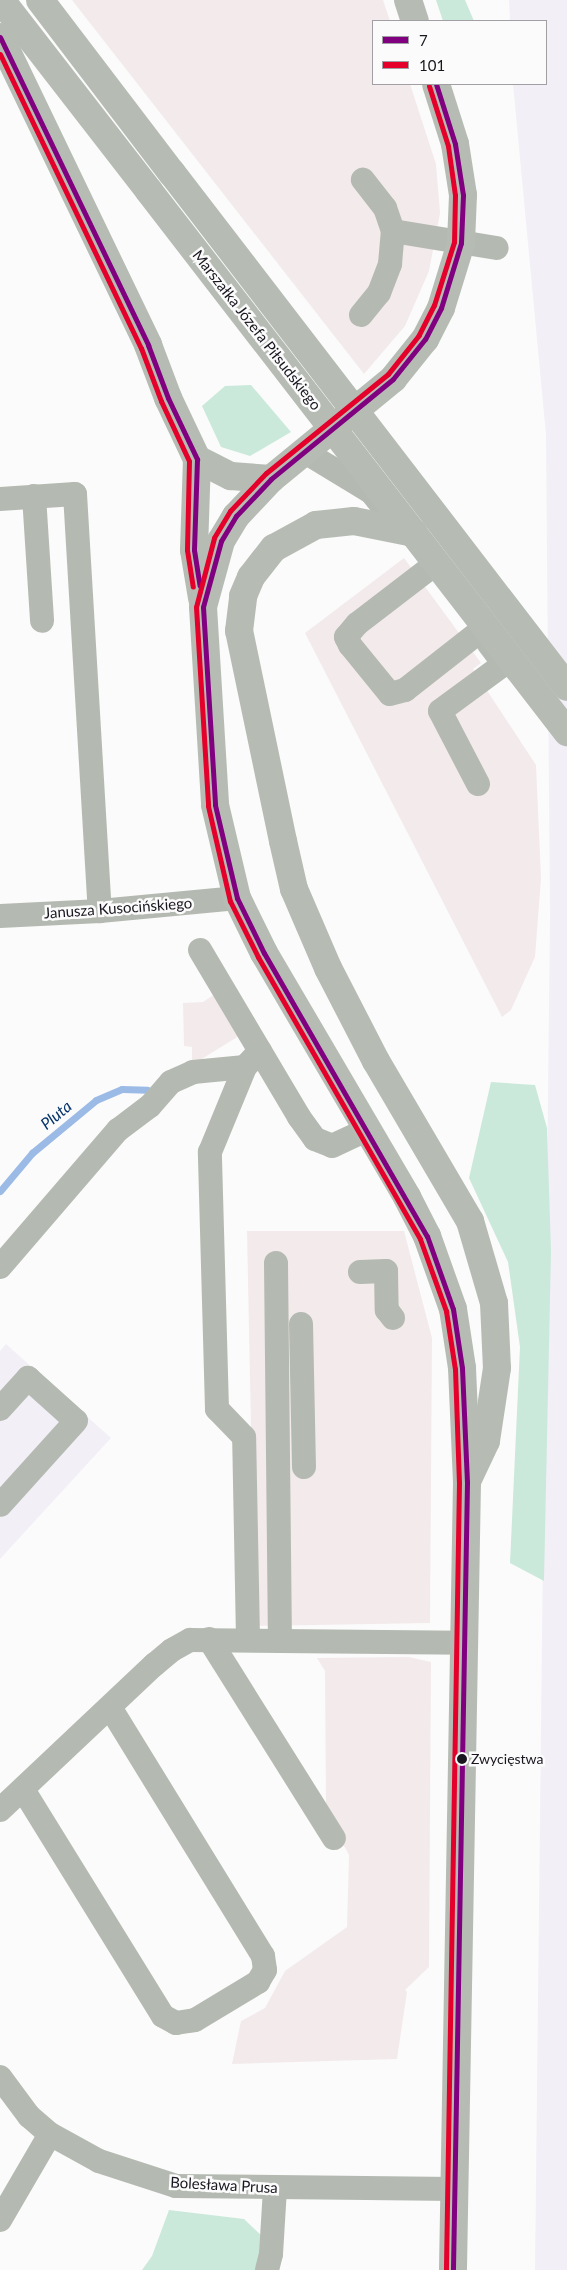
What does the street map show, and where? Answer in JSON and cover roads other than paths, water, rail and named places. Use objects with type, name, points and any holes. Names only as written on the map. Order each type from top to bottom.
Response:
[{"type":"main road","name":"Marszałka Józefa Piłsudskiego","points":[[1,0],[567,732]]},
{"type":"main road","name":"Marszałka Józefa Piłsudskiego","points":[[40,0],[567,687]]},
{"type":"main road","points":[[408,0],[415,20]]},
{"type":"main road","points":[[0,37],[148,345],[168,398],[197,458],[194,550],[203,607],[215,805],[237,898],[264,953],[368,1129],[427,1236],[453,1309],[462,1368],[467,1482],[453,2270]]},
{"type":"main road","points":[[203,607],[221,541],[236,516],[271,479],[371,398],[408,363],[425,339],[447,293],[461,243],[462,195],[459,166],[436,85]]},
{"type":"main road","points":[[197,458],[231,476],[271,479]]},
{"type":"main road","points":[[414,533],[354,521],[316,525],[274,548],[251,577],[243,596],[239,631],[294,889],[328,968],[376,1061],[470,1221],[494,1303],[498,1368],[486,1441],[467,1482]]},
{"type":"street","points":[[362,315],[379,293],[388,271],[393,232],[385,208],[363,180]]},
{"type":"street","points":[[393,232],[497,248]]},
{"type":"street","points":[[305,452],[371,492],[504,664],[440,711],[478,784]]},
{"type":"street","points":[[0,499],[75,494],[100,911]]},
{"type":"street","points":[[34,496],[42,621]]},
{"type":"street","points":[[430,568],[357,624],[346,638],[355,652],[390,694],[405,690],[479,632]]},
{"type":"street","name":"Janusza Kusocińskiego","points":[[0,916],[100,911],[237,898]]},
{"type":"street","points":[[200,950],[253,1059],[315,1139],[332,1146],[368,1129]]},
{"type":"street","points":[[0,1267],[118,1130],[150,1106],[172,1082],[193,1072],[253,1059]]},
{"type":"street","points":[[248,1639],[244,1436],[217,1409],[210,1152],[253,1059]]},
{"type":"street","points":[[276,1263],[280,1640]]},
{"type":"street","points":[[360,1272],[386,1271],[387,1310],[393,1318]]},
{"type":"street","points":[[301,1324],[304,1467]]},
{"type":"street","points":[[0,1409],[28,1378],[76,1422],[0,1505]]},
{"type":"street","points":[[210,1639],[334,1838]]},
{"type":"street","points":[[0,1810],[24,1791],[172,1650],[190,1640],[248,1639],[463,1643]]},
{"type":"street","points":[[24,1791],[163,2016],[176,2023],[195,2020],[258,1982],[265,1970],[263,1956],[110,1707]]},
{"type":"street","name":"Bolesława Prusa","points":[[0,2077],[29,2116],[50,2134],[99,2162],[176,2186],[455,2189]]},
{"type":"street","points":[[0,2220],[50,2134]]},
{"type":"street","points":[[267,2270],[271,2254],[275,2188]]},
{"type":"waterway","name":"Pluta","points":[[0,1191],[32,1153],[96,1100],[122,1089],[147,1090]]},
{"type":"place","name":"Zwycięstwa","points":[[462,1759]]}]
